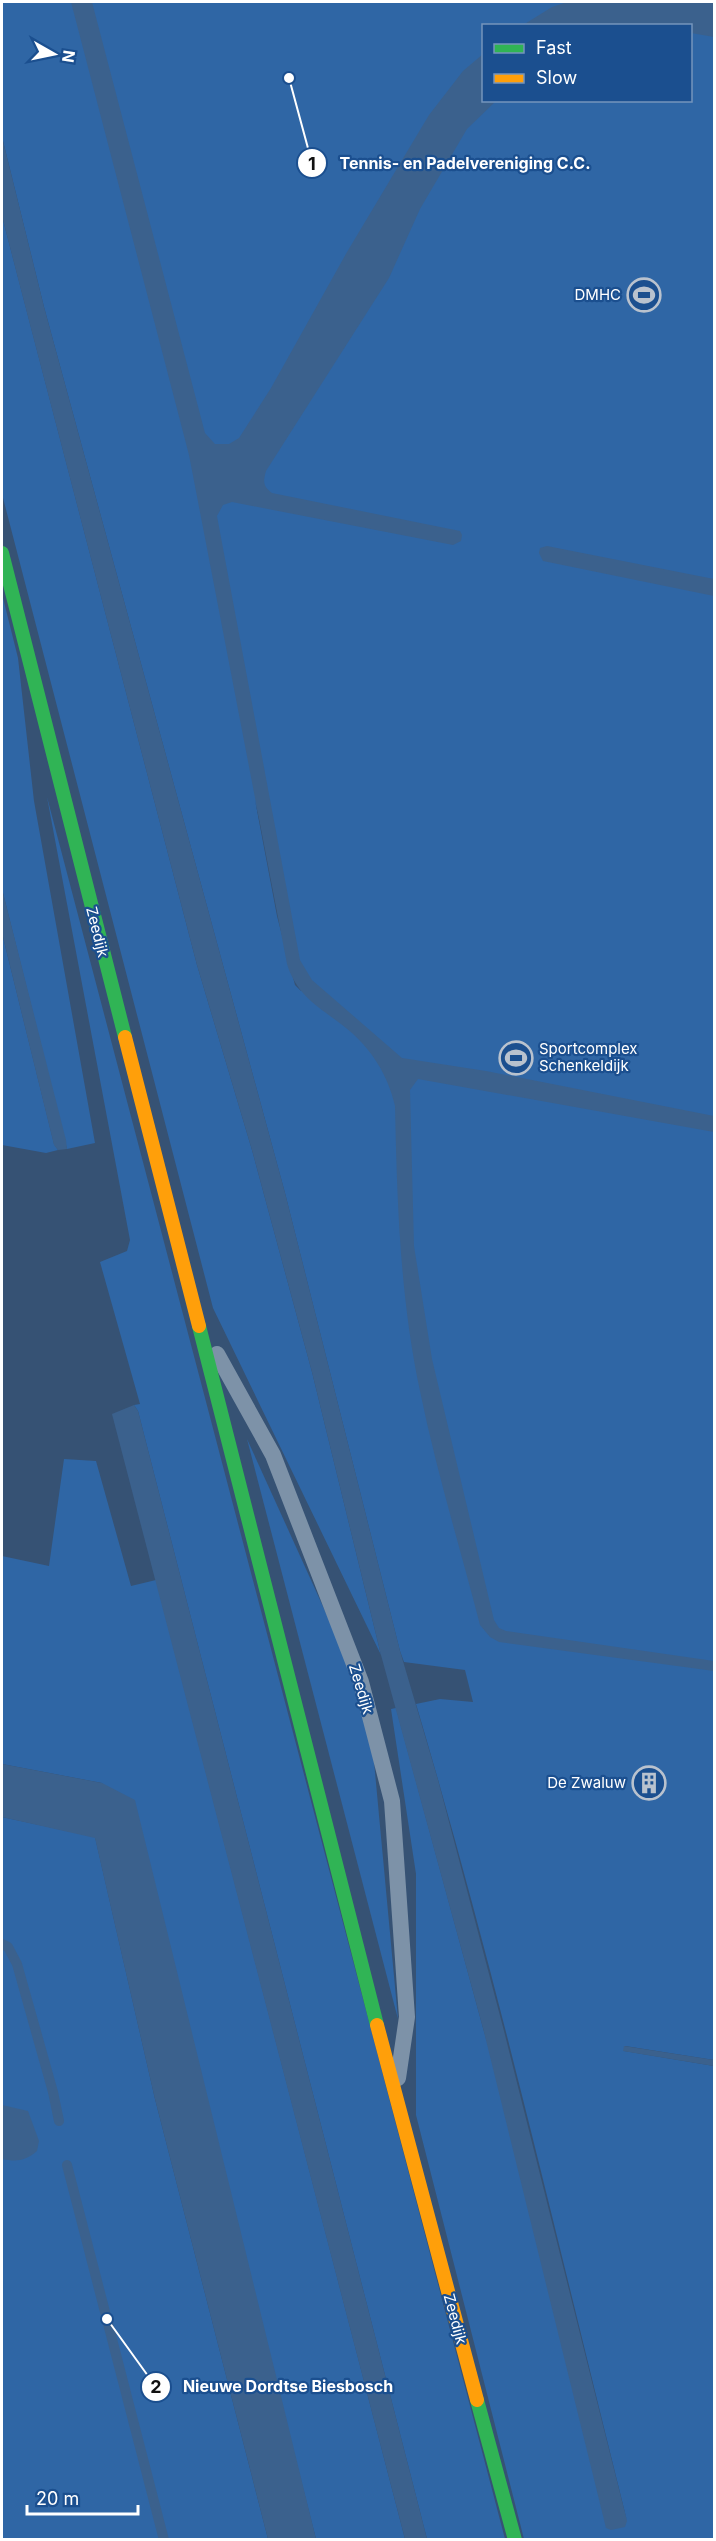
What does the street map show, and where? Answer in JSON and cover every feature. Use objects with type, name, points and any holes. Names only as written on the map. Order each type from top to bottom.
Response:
[{"type":"street","name":"Zeedijk","points":[[2,554],[395,2098],[515,2540]]},
{"type":"lane","name":"Zeedijk","points":[[193,1311],[273,1455],[361,1683],[392,1801],[407,2017],[395,2098]]},
{"type":"shaded area","name":"Sportcomplex Schenkeldijk","points":[[2,2],[714,2],[714,2060],[625,2046],[624,2051],[714,2066],[714,2539],[524,2539],[416,2115],[416,1874],[391,1709],[396,1708],[483,2028],[627,2521],[500,2009],[416,1704],[440,1699],[473,1702],[465,1670],[404,1662],[400,1651],[285,1193],[44,307],[2,137]],"holes":[[[255,800],[301,991],[295,985],[277,916]]]},
{"type":"shaded area","points":[[71,2],[92,2],[205,433],[215,444],[229,444],[239,438],[271,388],[347,252],[429,115],[463,71],[482,55],[482,102],[495,102],[467,129],[420,209],[389,278],[266,471],[264,481],[265,486],[272,493],[460,531],[461,541],[453,545],[232,502],[223,505],[217,516],[300,960],[312,980],[402,1058],[486,1071],[714,1116],[714,1132],[418,1079],[410,1090],[414,1246],[432,1359],[494,1620],[499,1628],[506,1631],[714,1661],[714,1671],[499,1642],[490,1637],[480,1625],[433,1450],[413,1356],[401,1249],[395,1106],[388,1084],[371,1053],[346,1028],[303,993],[291,975],[287,964],[189,455]]},
{"type":"shaded area","points":[[567,2],[714,2],[714,37],[692,33],[692,24],[525,24],[552,7]]},
{"type":"shaded area","points":[[2,137],[44,307],[285,1193],[400,1651],[438,1780],[504,2031],[627,2521],[625,2527],[611,2530],[606,2528],[483,2028],[381,1655],[312,1372],[252,1150],[197,965],[20,286],[2,216]]},
{"type":"shaded area","points":[[2,216],[197,965],[252,1150],[312,1372],[381,1655],[213,1308],[2,494]]},
{"type":"shaded area","points":[[547,546],[714,579],[714,596],[543,561],[539,553],[540,548]]},
{"type":"shaded area","points":[[2,594],[18,658],[34,801],[95,1143],[67,1149],[2,889]]},
{"type":"shaded area","points":[[47,797],[505,2539],[427,2539],[138,1411],[134,1405],[140,1404],[100,1262],[127,1251],[130,1240]]},
{"type":"shaded area","points":[[2,889],[67,1149],[58,1150],[54,1145],[2,933]]},
{"type":"shaded area","points":[[2,933],[54,1144],[58,1150],[46,1153],[2,1145]]},
{"type":"shaded area","points":[[134,1405],[138,1411],[427,2539],[405,2539],[112,1414]]},
{"type":"shaded area","points":[[247,1439],[350,1666],[373,1751],[398,2019]]},
{"type":"shaded area","points":[[64,1459],[96,1461],[131,1586],[156,1580],[405,2539],[316,2539],[287,2425],[102,1783],[2,1764],[2,1556],[49,1566]]},
{"type":"shaded area","points":[[2,1764],[102,1783],[135,1800],[316,2539],[268,2539],[155,2099],[95,1838],[2,1817]]},
{"type":"shaded area","points":[[2,1817],[95,1837],[155,2099],[268,2539],[2,2540]]},
{"type":"shaded area","points":[[624,2046],[714,2060],[714,2066],[623,2051]]},
{"type":"shaded area","points":[[2,2105],[28,2111],[39,2141],[37,2151],[25,2159],[2,2159]]},
{"type":"waterway","points":[[2,1944],[8,1947],[17,1964],[59,2121]]},
{"type":"waterway","points":[[67,2165],[164,2540]]},
{"type":"traffic: fast","points":[[2,553],[125,1037]]},
{"type":"traffic: fast","points":[[199,1326],[377,2025]]},
{"type":"traffic: fast","points":[[477,2400],[515,2540]]},
{"type":"traffic: slow","points":[[125,1037],[199,1326]]},
{"type":"traffic: slow","points":[[377,2025],[477,2400]]},
{"type":"place","name":"Tennis- en Padelvereniging C.C.","points":[[289,78]]},
{"type":"place","name":"DMHC","points":[[644,295]]},
{"type":"place","name":"Sportcomplex Schenkeldijk","points":[[516,1058]]},
{"type":"place","name":"De Zwaluw","points":[[649,1783]]},
{"type":"place","name":"Nieuwe Dordtse Biesbosch","points":[[107,2319]]}]
